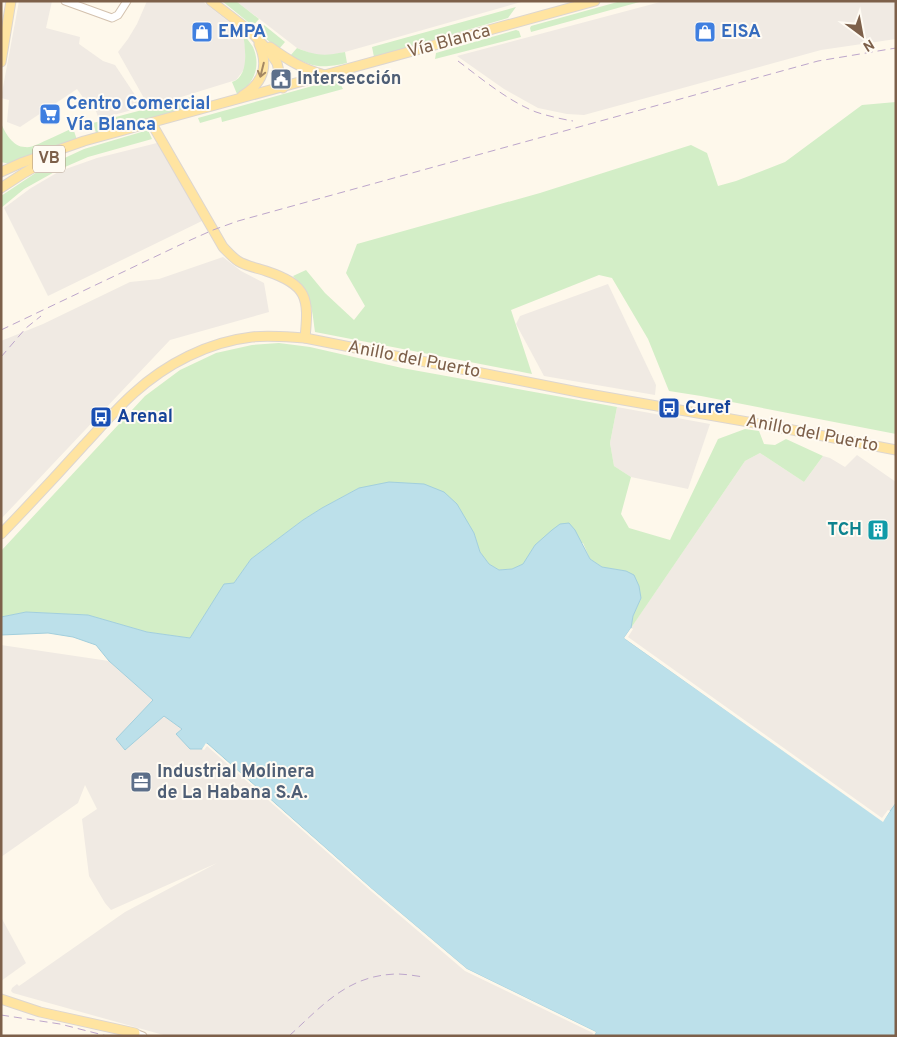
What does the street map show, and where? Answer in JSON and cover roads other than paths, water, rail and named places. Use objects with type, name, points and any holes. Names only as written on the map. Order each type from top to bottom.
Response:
[{"type":"main road","points":[[2,58],[11,1]]},
{"type":"main road","points":[[211,1],[295,64],[312,72],[325,75]]},
{"type":"main road","name":"Vía Blanca","points":[[1,172],[12,166],[67,147],[596,1]]},
{"type":"main road","points":[[250,32],[274,57],[283,88]]},
{"type":"main road","points":[[234,101],[255,86],[261,77],[264,67],[262,50],[250,32]]},
{"type":"main road","points":[[152,124],[223,248],[238,260],[292,282],[300,289],[306,301],[305,338]]},
{"type":"main road","name":"Vía Blanca","points":[[1,188],[50,158],[78,145],[101,138]]},
{"type":"main road","points":[[1,165],[12,166]]},
{"type":"main road","name":"Anillo del Puerto","points":[[1,534],[106,421],[133,394],[156,375],[193,354],[218,345],[253,337],[280,336],[305,338],[583,393],[896,450]]},
{"type":"main road","points":[[1,999],[40,1012],[137,1035]]},
{"type":"street","points":[[65,1],[112,18],[118,15],[127,1]]},
{"type":"water","points":[[389,482],[424,484],[444,492],[457,504],[474,533],[480,552],[489,564],[499,570],[512,569],[523,564],[535,545],[560,524],[569,523],[575,530],[590,559],[602,567],[626,571],[634,575],[639,586],[641,598],[633,616],[631,628],[624,638],[883,821],[896,803],[896,1036],[594,1036],[596,1032],[467,969],[372,889],[207,743],[202,749],[190,749],[176,734],[182,729],[164,716],[125,750],[116,739],[153,700],[109,661],[96,645],[73,637],[48,633],[1,635],[1,617],[26,612],[88,615],[147,632],[190,638],[224,584],[234,583],[251,559],[322,508],[359,488]]},
{"type":"railway","points":[[1,330],[186,242],[238,221],[818,61],[896,48]]},
{"type":"railway","points":[[458,61],[515,102],[545,115],[573,121]]},
{"type":"railway","points":[[1,357],[26,328],[41,316]]},
{"type":"railway","points":[[289,1036],[325,1003],[350,986],[380,976],[397,974],[424,977]]},
{"type":"railway","points":[[1,1015],[60,1024],[107,1036]]},
{"type":"place","name":"EMPA","points":[[202,32]]},
{"type":"place","name":"EISA","points":[[705,32]]},
{"type":"place","name":"Intersección","points":[[281,79]]},
{"type":"place","name":"Centro Comercial Vía Blanca","points":[[50,114]]},
{"type":"place","name":"Curef","points":[[669,408]]},
{"type":"place","name":"Arenal","points":[[101,417]]},
{"type":"place","name":"TCH","points":[[878,530]]},
{"type":"place","name":"Industrial Molinera de La Habana S.A.","points":[[141,782]]}]
